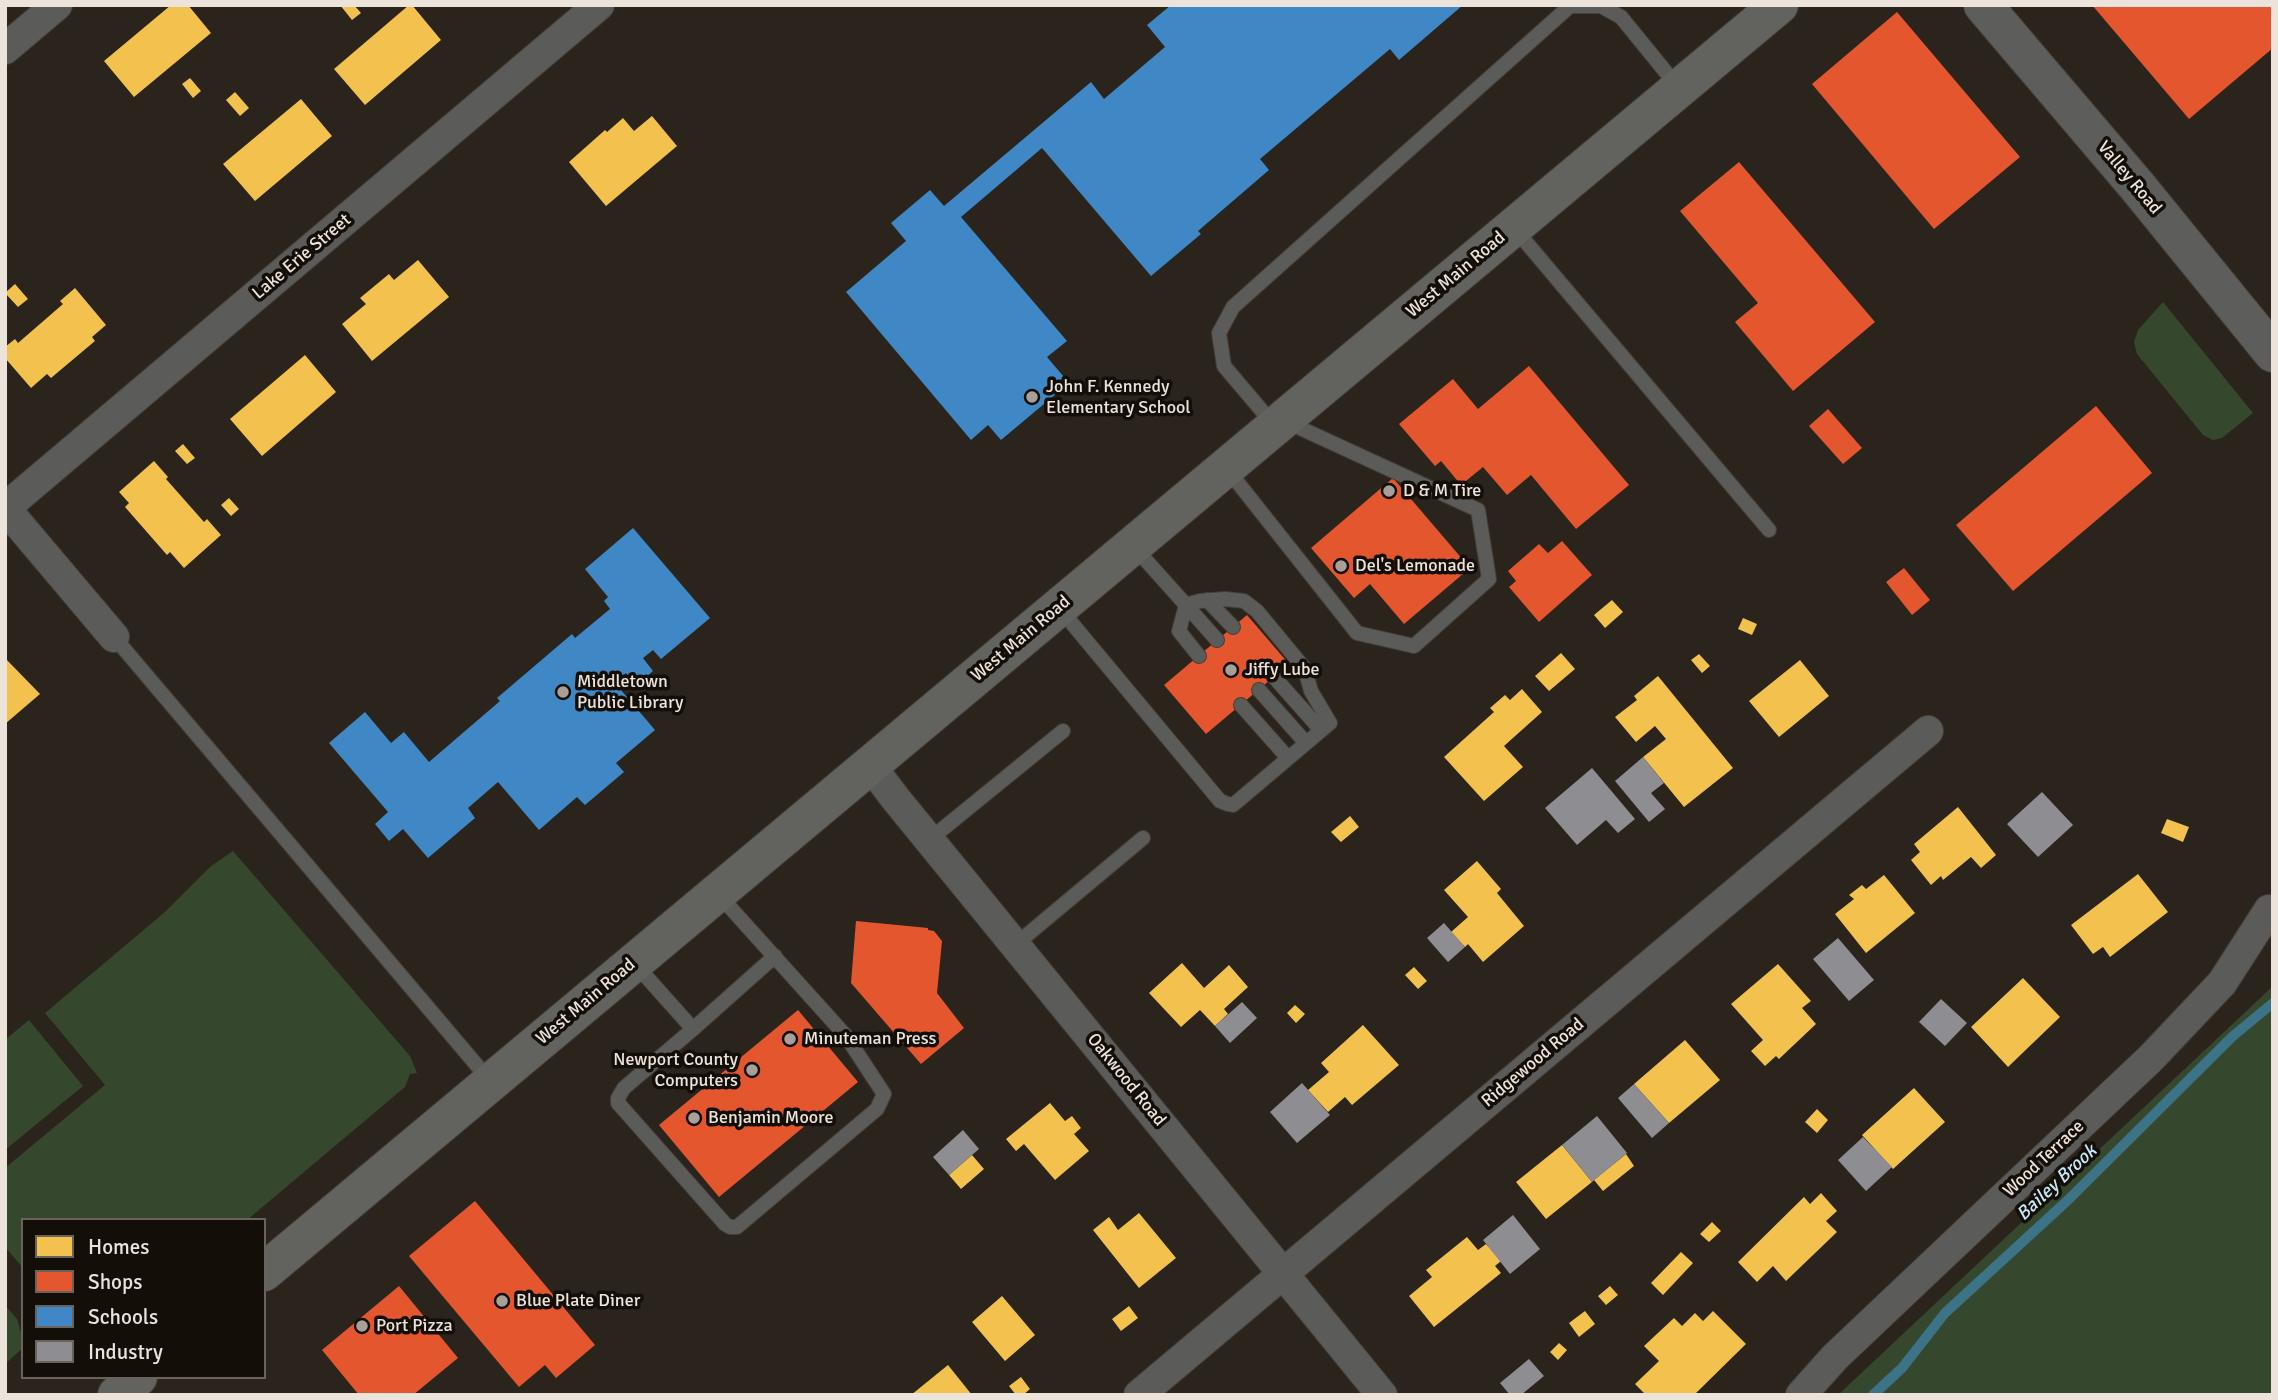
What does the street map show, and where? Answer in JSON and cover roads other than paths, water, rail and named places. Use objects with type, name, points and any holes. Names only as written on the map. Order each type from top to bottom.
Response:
[{"type":"highway","name":"West Main Road","points":[[266,1270],[1779,5]]},
{"type":"highway","points":[[117,1395],[136,1379]]},
{"type":"main road","name":"Valley Road","points":[[1983,5],[2137,186],[2273,353]]},
{"type":"street","points":[[5,49],[57,5]]},
{"type":"street","name":"Lake Erie Street","points":[[5,508],[599,5]]},
{"type":"street","points":[[5,508],[114,637]]},
{"type":"street","name":"Ridgewood Road","points":[[1139,1395],[1928,731]]},
{"type":"street","name":"Oakwood Road","points":[[870,765],[1382,1395]]},
{"type":"street","name":"Wood Terrace","points":[[1801,1395],[1835,1357],[2160,1049],[2222,983],[2269,910]]},
{"type":"lane","points":[[1226,467],[1357,633],[1414,646],[1489,579],[1478,510],[1279,423],[1224,366],[1219,333],[1233,307],[1570,6],[1601,6],[1616,11],[1679,88]]},
{"type":"lane","points":[[1514,227],[1769,530]]},
{"type":"lane","points":[[1133,545],[1217,640]]},
{"type":"lane","points":[[1059,607],[1220,801],[1233,805],[1330,723],[1311,691],[1305,669],[1257,611],[1244,601],[1207,600],[1186,605]]},
{"type":"lane","points":[[1207,600],[1233,627]]},
{"type":"lane","points":[[1186,605],[1179,631],[1199,656]]},
{"type":"lane","points":[[114,637],[491,1082]]},
{"type":"lane","points":[[1274,677],[1321,730]]},
{"type":"lane","points":[[1259,690],[1306,743]]},
{"type":"lane","points":[[1241,705],[1288,758]]},
{"type":"lane","points":[[929,840],[1063,731]]},
{"type":"lane","points":[[1015,945],[1143,838]]},
{"type":"lane","points":[[717,893],[775,956],[846,1036],[884,1094],[877,1109],[737,1227],[730,1227],[618,1103],[618,1098],[624,1088],[775,956]]},
{"type":"lane","points":[[634,963],[693,1028]]},
{"type":"waterway","name":"Bailey Brook","points":[[1873,1395],[1902,1368],[1945,1313],[2068,1200],[2233,1036],[2273,1003]]},
{"type":"place","name":"John F. Kennedy Elementary School","points":[[1032,397]]},
{"type":"place","name":"D & M Tire","points":[[1389,491]]},
{"type":"place","name":"Del's Lemonade","points":[[1341,566]]},
{"type":"place","name":"Jiffy Lube","points":[[1231,670]]},
{"type":"place","name":"Middletown Public Library","points":[[563,692]]},
{"type":"place","name":"Minuteman Press","points":[[790,1039]]},
{"type":"place","name":"Newport County Computers","points":[[752,1070]]},
{"type":"place","name":"Benjamin Moore","points":[[694,1118]]},
{"type":"place","name":"Blue Plate Diner","points":[[502,1301]]},
{"type":"place","name":"Port Pizza","points":[[362,1326]]}]
